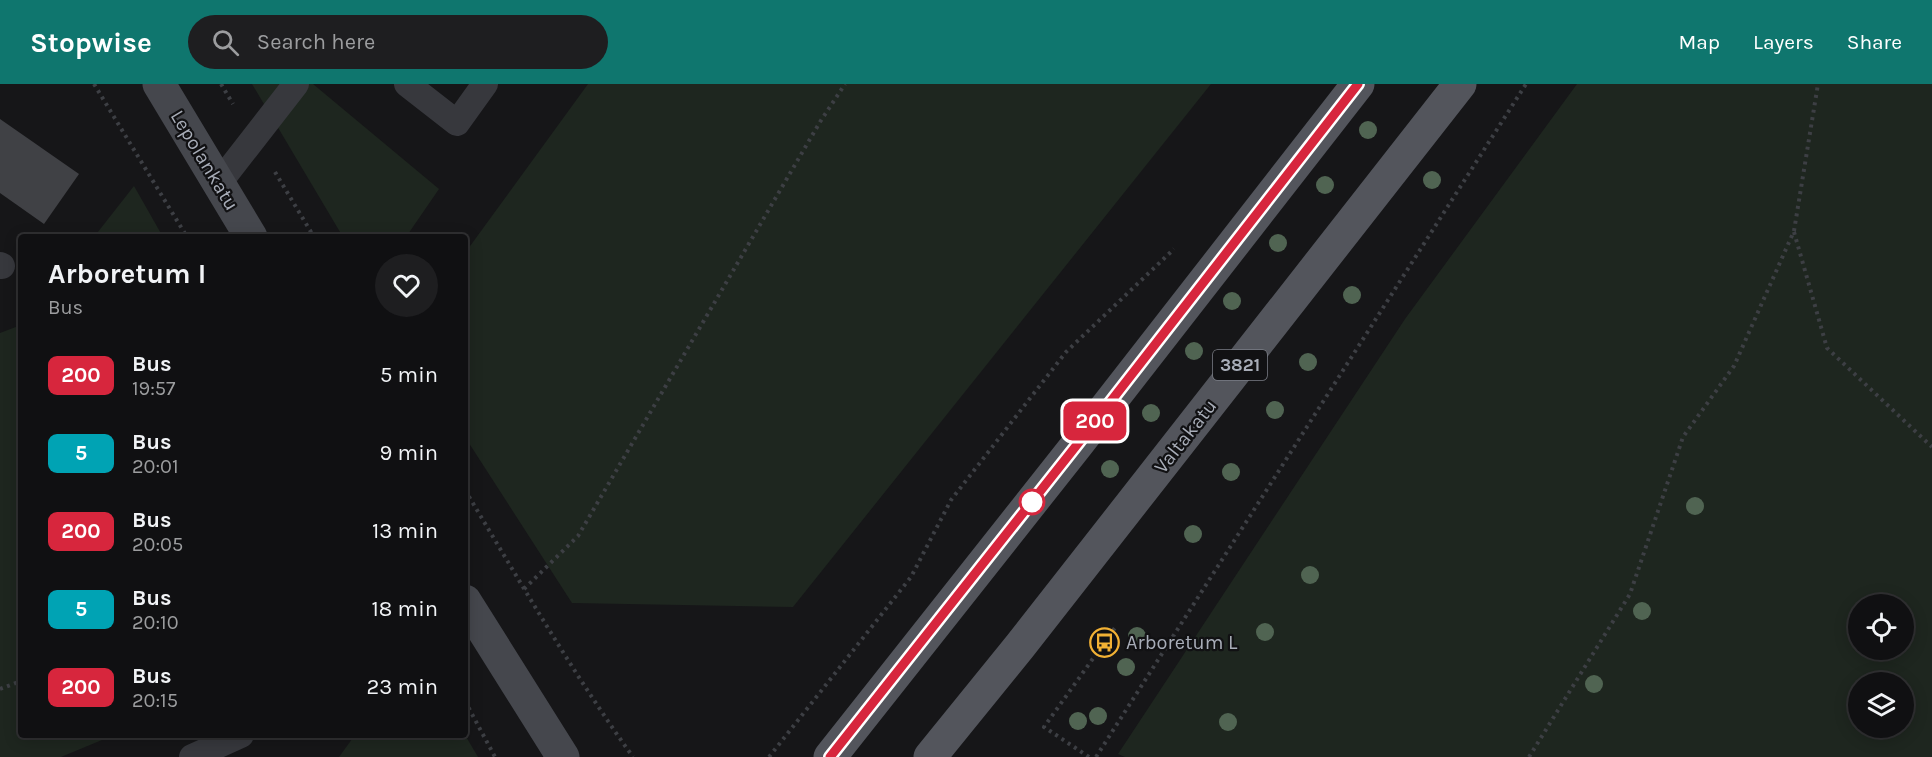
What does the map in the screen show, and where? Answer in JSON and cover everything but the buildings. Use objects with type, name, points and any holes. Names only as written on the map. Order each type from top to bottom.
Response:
[{"type":"main road","name":"Lepolankatu","points":[[159,84],[249,234]]},
{"type":"main road","points":[[830,757],[1358,84]]},
{"type":"main road","name":"Valtakatu","points":[[930,757],[1028,637],[1460,84]]},
{"type":"main road","points":[[468,611],[563,757]]},
{"type":"lane","points":[[219,183],[296,84]]},
{"type":"lane","points":[[407,84],[457,123],[485,84]]},
{"type":"lane","points":[[192,757],[234,738]]},
{"type":"path","points":[[93,84],[185,234]]},
{"type":"path","points":[[524,589],[578,536],[820,122],[845,84]]},
{"type":"path","points":[[1096,757],[1526,84]]},
{"type":"path","points":[[1529,757],[1630,594],[1683,437],[1734,366],[1794,231],[1818,84]]},
{"type":"path","points":[[1794,231],[1827,348],[1932,447]]},
{"type":"path","points":[[769,757],[911,577],[951,500],[1066,352],[1182,241]]},
{"type":"path","points":[[468,495],[606,720],[633,757]]},
{"type":"path","points":[[1089,757],[1044,727],[1117,625]]},
{"type":"path","points":[[0,689],[18,682]]},
{"type":"path","points":[[468,707],[495,757]]},
{"type":"shaded area","points":[[252,84],[313,84],[439,189],[408,234],[341,234]]},
{"type":"shaded area","points":[[588,84],[1211,84],[793,607],[572,603],[468,442],[468,249]]},
{"type":"shaded area","points":[[1577,84],[1932,84],[1932,757],[1125,757],[1118,754],[1405,319]]},
{"type":"shaded area","points":[[134,186],[161,234],[96,234]]},
{"type":"shaded area","points":[[18,326],[18,738],[107,738],[61,757],[0,757],[0,333]]},
{"type":"shaded area","points":[[353,738],[467,738],[478,757],[339,757]]},
{"type":"bus line","name":"200","points":[[830,757],[1358,84]]},
{"type":"place","name":"Arboretum L","points":[[1105,642]]}]
